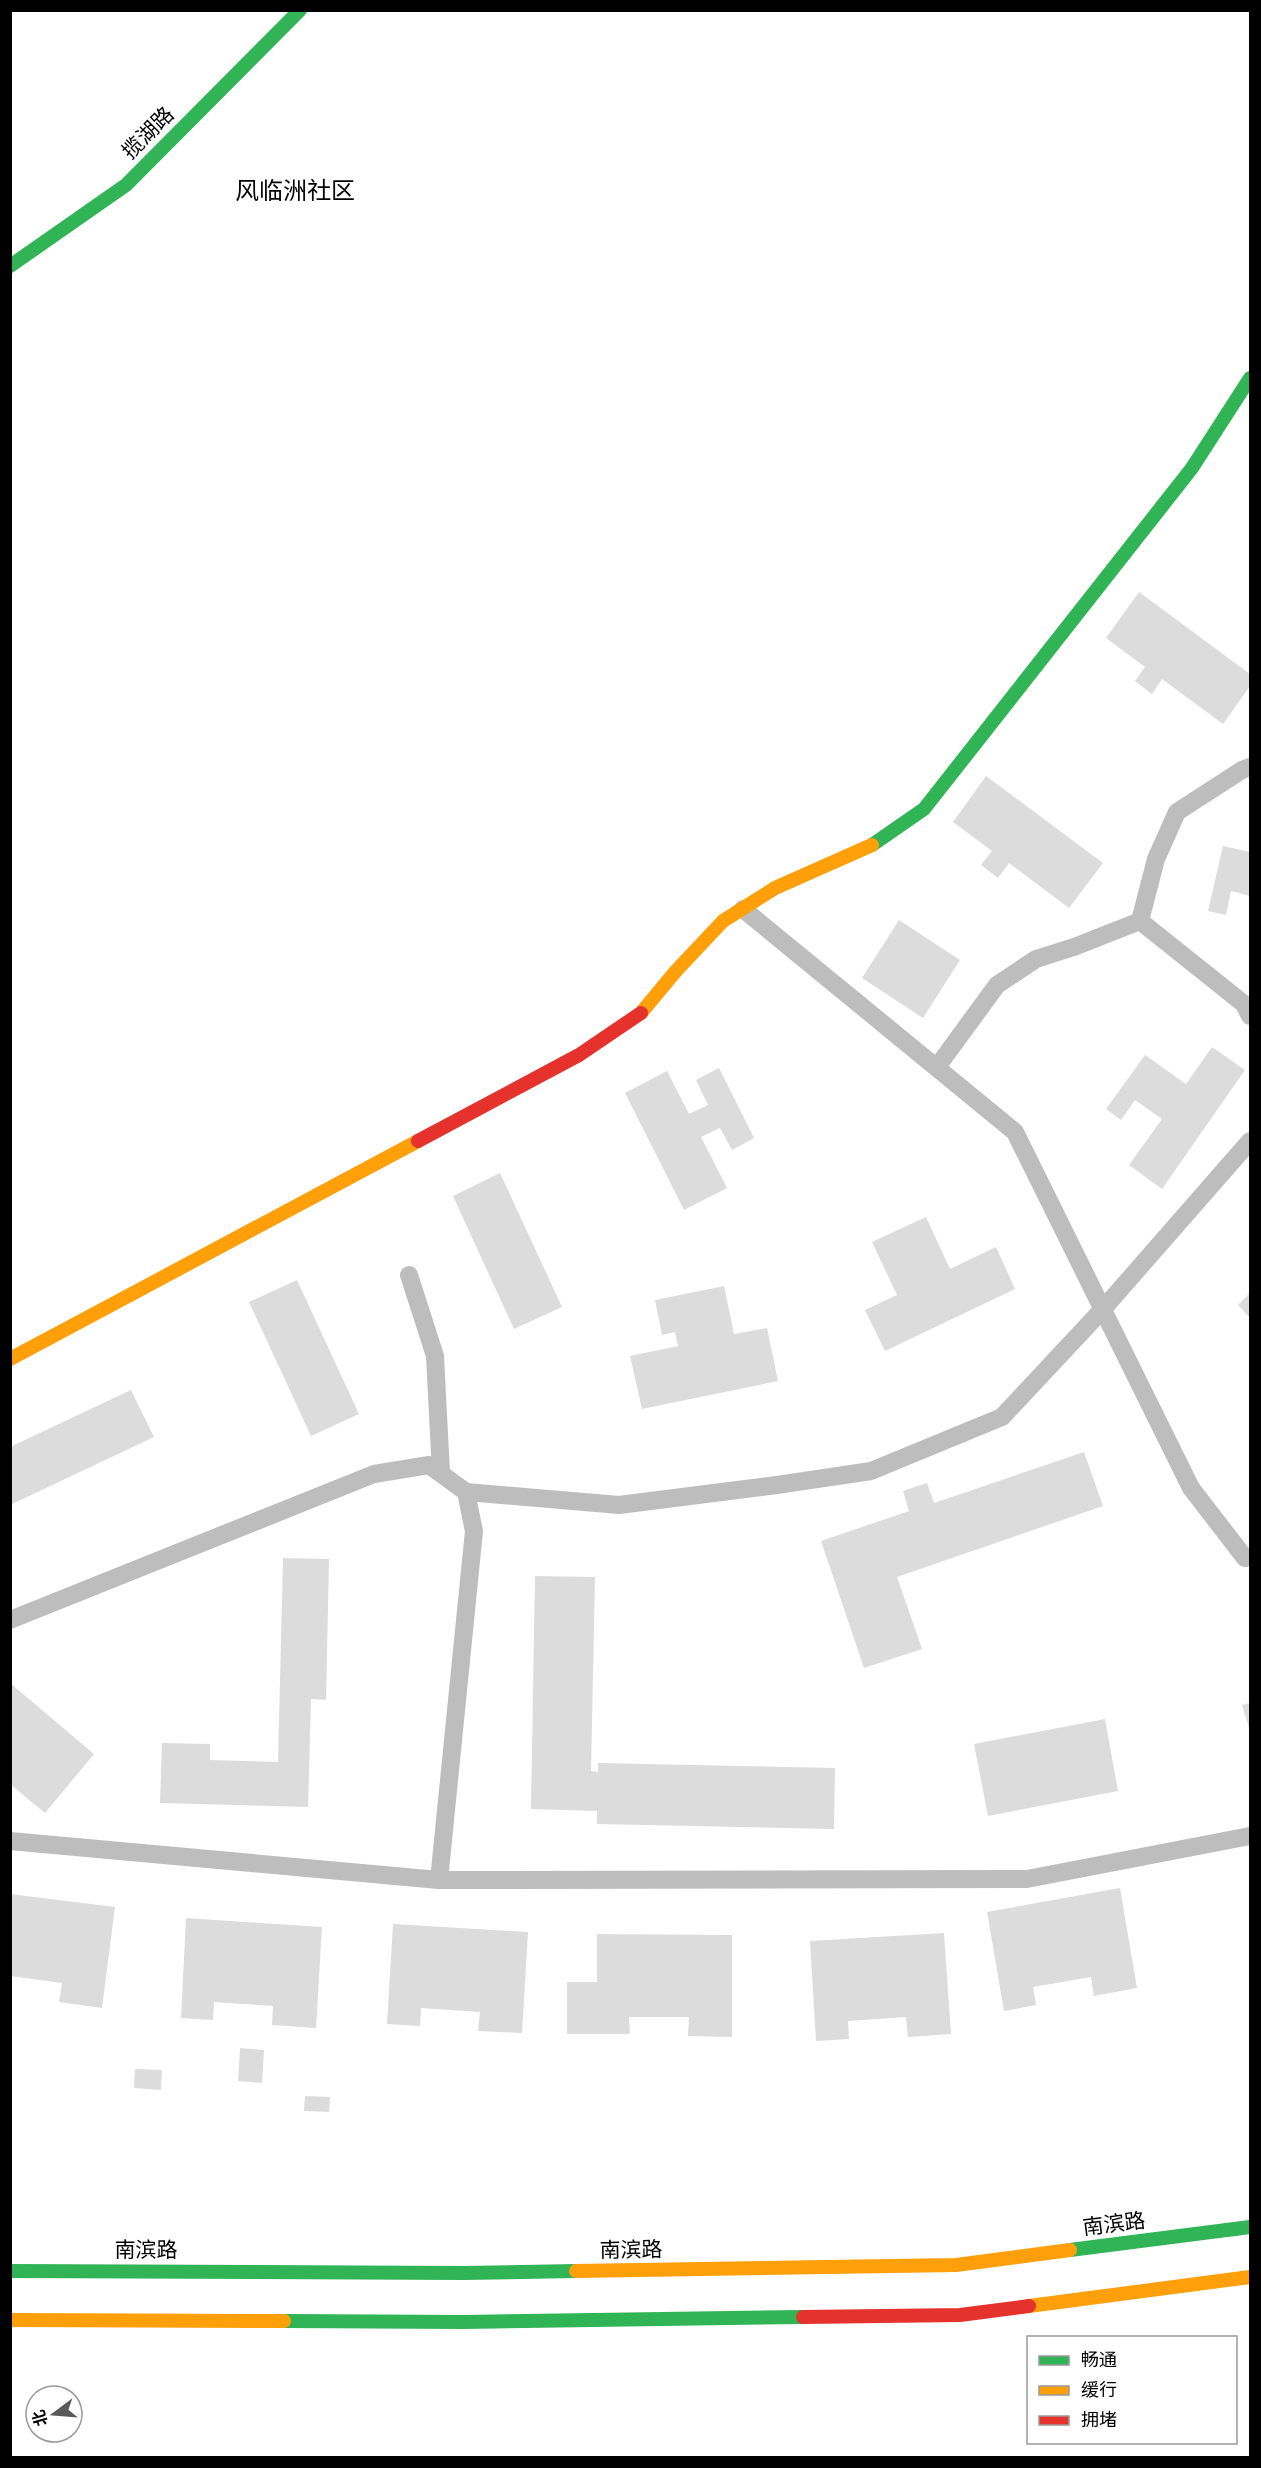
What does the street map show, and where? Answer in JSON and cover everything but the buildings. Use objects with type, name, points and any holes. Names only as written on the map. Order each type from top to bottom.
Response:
[{"type":"main road","name":"揽湖路","points":[[10,266],[126,185],[300,10]]},
{"type":"main road","points":[[10,1359],[579,1055],[645,1010],[675,972],[723,921],[775,888],[865,850],[924,809],[1192,468],[1251,378]]},
{"type":"main road","name":"南滨路","points":[[10,2271],[463,2273],[956,2265],[1251,2227]]},
{"type":"main road","points":[[10,2320],[463,2322],[960,2314],[1251,2277]]},
{"type":"lane","points":[[1140,921],[1156,859],[1177,812],[1242,770],[1251,767]]},
{"type":"lane","points":[[743,909],[1015,1132],[1191,1488],[1245,1558]]},
{"type":"lane","points":[[937,1067],[997,985],[1036,959],[1140,921]]},
{"type":"lane","points":[[1140,921],[1244,1004],[1251,1016]]},
{"type":"lane","points":[[10,1620],[374,1474],[429,1465],[466,1492],[619,1505],[871,1471],[1002,1417],[1103,1309],[1251,1141]]},
{"type":"lane","points":[[409,1275],[435,1356],[441,1473]]},
{"type":"lane","points":[[439,1880],[474,1531],[466,1492]]},
{"type":"lane","points":[[10,1841],[439,1880],[1027,1879],[1251,1836]]},
{"type":"traffic: fast","points":[[10,266],[126,185],[300,10]]},
{"type":"traffic: fast","points":[[872,845],[924,809],[1192,468],[1250,378]]},
{"type":"traffic: fast","points":[[1070,2250],[1250,2227]]},
{"type":"traffic: fast","points":[[10,2271],[463,2273],[576,2271]]},
{"type":"traffic: fast","points":[[284,2321],[463,2322],[803,2317]]},
{"type":"traffic: slow","points":[[641,1013],[675,972],[723,921],[775,888],[872,845]]},
{"type":"traffic: slow","points":[[10,1359],[418,1141]]},
{"type":"traffic: slow","points":[[576,2271],[956,2265],[1070,2250]]},
{"type":"traffic: slow","points":[[1029,2306],[1250,2277]]},
{"type":"traffic: slow","points":[[10,2320],[284,2321]]},
{"type":"traffic: jam","points":[[418,1141],[579,1055],[641,1013]]},
{"type":"traffic: jam","points":[[803,2317],[960,2315],[1029,2306]]},
{"type":"district","name":"风临洲社区","points":[[295,191]]}]
